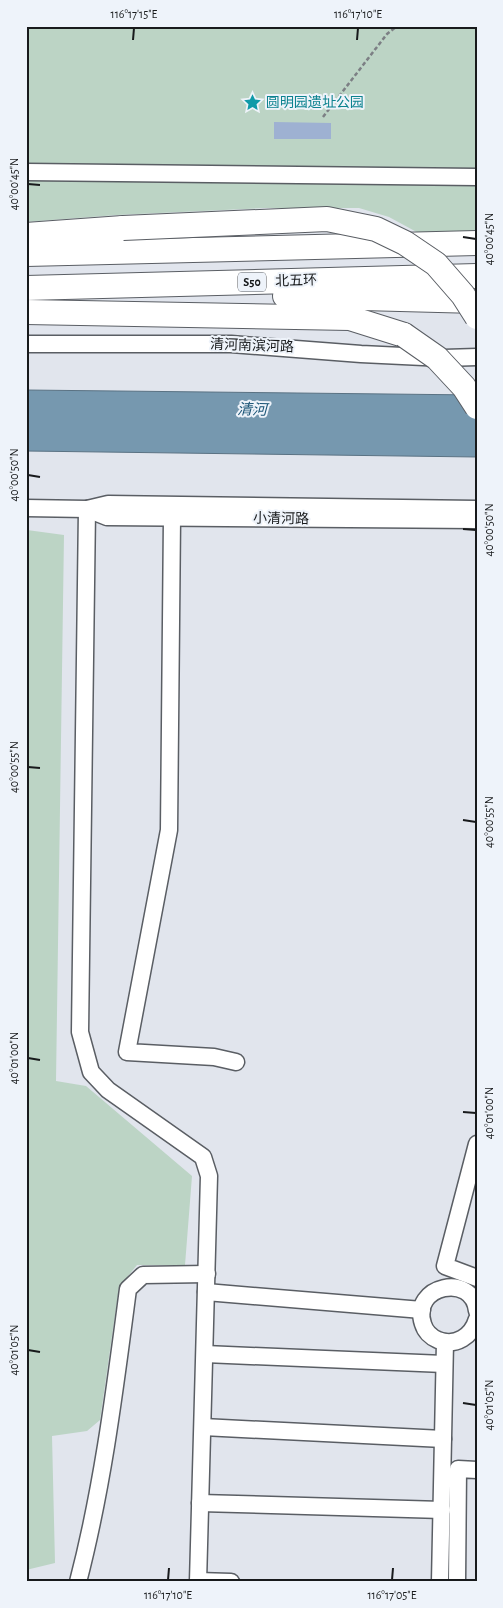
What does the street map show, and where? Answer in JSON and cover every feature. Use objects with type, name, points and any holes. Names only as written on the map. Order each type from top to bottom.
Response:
[{"type":"highway","points":[[26,235],[123,228],[327,219],[376,229],[405,243],[436,264],[463,295],[477,317]]},
{"type":"highway","points":[[26,254],[477,243]]},
{"type":"highway","name":"北五环","points":[[29,288],[477,276]]},
{"type":"highway","points":[[29,288],[477,301]]},
{"type":"highway","points":[[26,312],[350,318],[404,335],[436,358],[464,387],[477,407]]},
{"type":"street","points":[[26,172],[477,177]]},
{"type":"street","name":"清河南滨河路","points":[[26,344],[231,344],[362,354],[444,358],[477,357]]},
{"type":"street","name":"小清河路","points":[[26,508],[87,509],[108,504],[477,509]]},
{"type":"street","points":[[87,509],[80,1032],[91,1072],[108,1090],[203,1157],[209,1176],[198,1581],[231,1582]]},
{"type":"street","name":"小清河路","points":[[87,509],[107,517],[477,520]]},
{"type":"street","points":[[172,518],[169,830],[127,1052],[214,1057],[236,1062]]},
{"type":"street","points":[[447,1287],[445,1266],[477,1144]]},
{"type":"street","points":[[445,1266],[477,1278]]},
{"type":"street","points":[[78,1582],[92,1530],[106,1449],[128,1289],[143,1275],[207,1274]]},
{"type":"street","points":[[477,1311],[472,1298],[465,1292],[447,1287],[437,1289],[424,1301],[421,1319],[429,1334],[436,1340],[445,1342],[462,1340],[475,1326],[477,1319]]},
{"type":"street","points":[[206,1292],[422,1310]]},
{"type":"street","points":[[440,1582],[445,1342]]},
{"type":"street","points":[[205,1354],[444,1364]]},
{"type":"street","points":[[202,1428],[443,1439]]},
{"type":"street","points":[[457,1582],[458,1469],[477,1470]]},
{"type":"street","points":[[200,1503],[442,1510]]},
{"type":"path","points":[[323,118],[387,34],[397,26]]},
{"type":"green space","name":"圆明园遗址公园","points":[[26,26],[477,26],[477,233],[424,236],[389,217],[359,208],[265,208],[117,215],[26,222]]},
{"type":"green space","points":[[27,530],[64,535],[56,1081],[86,1086],[192,1176],[185,1265],[137,1265],[119,1287],[100,1420],[87,1431],[52,1436],[55,1563],[26,1570]]},
{"type":"water","name":"清河","points":[[26,390],[477,395],[477,457],[26,451]]},
{"type":"building","points":[[274,122],[331,123],[331,139],[274,139]]},
{"type":"place","name":"圆明园遗址公园","points":[[252,103]]}]
